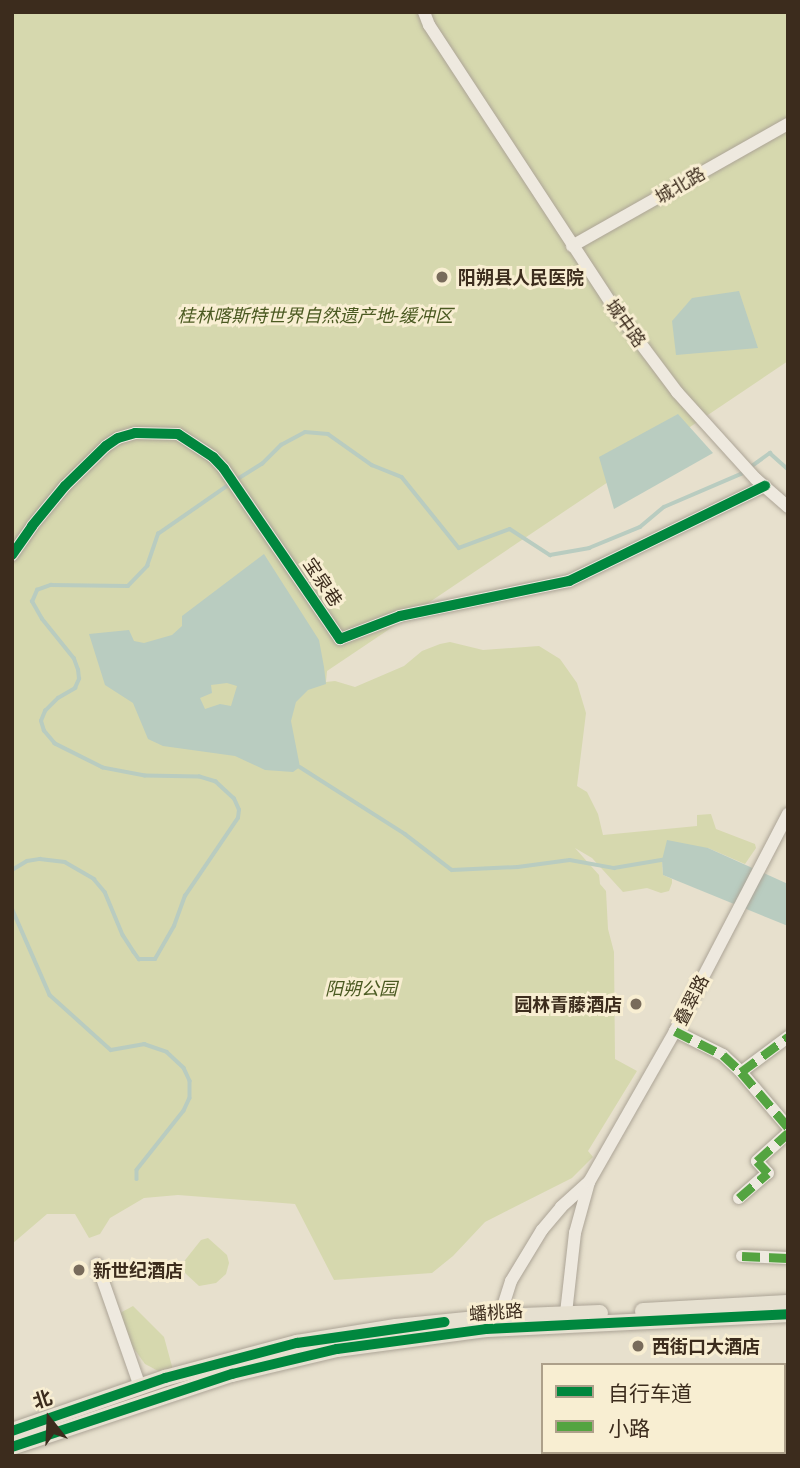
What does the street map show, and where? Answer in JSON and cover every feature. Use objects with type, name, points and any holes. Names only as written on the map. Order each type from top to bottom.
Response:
[{"type":"main road","name":"蟠桃路","points":[[565,1320],[788,1303]]},
{"type":"main road","name":"蟠桃路","points":[[12,1431],[140,1387],[297,1343],[396,1326],[788,1314]]},
{"type":"main road","name":"蟠桃路","points":[[12,1447],[232,1374],[301,1356],[498,1323]]},
{"type":"street","name":"城中路","points":[[424,12],[429,25],[572,246],[677,391],[729,450],[788,508]]},
{"type":"street","name":"城北路","points":[[572,246],[788,124]]},
{"type":"street","name":"宝泉巷","points":[[12,555],[65,486],[106,446],[118,438],[135,433],[178,434],[213,457],[240,492],[340,639],[400,616],[569,581],[760,482]]},
{"type":"street","name":"叠翠路","points":[[589,1182],[675,1031],[788,814]]},
{"type":"street","points":[[675,1031],[723,1055],[788,1127]]},
{"type":"street","points":[[741,1072],[788,1037]]},
{"type":"street","points":[[739,1198],[768,1173],[757,1161],[788,1133]]},
{"type":"street","points":[[565,1320],[575,1233],[589,1182]]},
{"type":"street","points":[[498,1323],[511,1281],[542,1230],[561,1206],[589,1182]]},
{"type":"street","points":[[742,1256],[788,1258]]},
{"type":"street","points":[[97,1264],[140,1387]]},
{"type":"green space","name":"桂林喀斯特世界自然遗产地-缓冲区","points":[[12,12],[788,12],[788,361],[327,671],[326,682],[335,681],[355,687],[404,666],[422,651],[440,644],[450,642],[483,650],[539,646],[560,659],[577,683],[586,713],[577,786],[587,792],[598,814],[603,835],[697,826],[697,815],[711,814],[716,829],[755,844],[756,848],[745,864],[708,848],[662,860],[663,875],[672,879],[672,883],[669,891],[661,893],[647,888],[623,892],[592,858],[575,848],[599,875],[600,884],[606,891],[608,929],[614,952],[615,1059],[637,1071],[588,1151],[593,1157],[572,1178],[485,1222],[453,1256],[432,1273],[334,1280],[295,1204],[178,1195],[144,1198],[110,1218],[100,1234],[89,1238],[75,1214],[47,1214],[12,1244]]},
{"type":"green space","points":[[208,1238],[227,1255],[229,1263],[226,1274],[216,1283],[199,1286],[185,1273],[182,1264],[201,1240]]},
{"type":"green space","points":[[133,1306],[164,1337],[173,1370],[162,1373],[145,1364],[127,1339],[120,1313]]},
{"type":"green space","points":[[788,1445],[788,1456],[714,1456],[786,1454]]},
{"type":"shaded area","points":[[739,291],[758,348],[676,355],[672,321],[692,298]]},
{"type":"shaded area","points":[[678,414],[713,453],[614,509],[599,457]]},
{"type":"shaded area","points":[[264,554],[319,640],[324,667],[326,684],[308,690],[296,702],[291,721],[300,767],[293,772],[265,770],[235,756],[163,746],[148,739],[133,703],[105,685],[89,634],[129,630],[134,641],[144,643],[172,635],[182,626],[182,616]],"holes":[[[227,683],[237,686],[231,706],[220,704],[205,709],[200,698],[212,693],[211,685]]]},
{"type":"shaded area","points":[[667,840],[708,848],[788,884],[788,926],[663,875],[662,860]]},
{"type":"waterway","points":[[236,480],[262,464],[281,445],[305,432],[328,434],[372,465],[402,477],[459,548],[510,529],[550,555],[589,548],[640,527],[664,507],[741,474],[770,453],[788,469]]},
{"type":"waterway","points":[[12,870],[27,861],[40,859],[65,862],[94,879],[105,892],[123,935],[139,959],[155,959],[174,926],[185,896],[238,818],[239,810],[234,799],[216,782],[200,777],[145,776],[103,768],[55,744],[44,731],[41,721],[45,711],[58,698],[75,688],[79,679],[78,670],[74,659],[32,602],[37,590],[51,585],[128,586],[147,566],[158,534],[230,484]]},
{"type":"waterway","points":[[300,767],[405,834],[452,870],[518,867],[570,860],[614,868],[662,860]]},
{"type":"waterway","points":[[12,908],[50,995],[111,1050],[144,1044],[167,1052],[184,1068],[190,1081],[190,1098],[184,1111],[137,1170],[137,1179]]},
{"type":"marked path","points":[[675,1031],[723,1055],[741,1072],[788,1037]]},
{"type":"marked path","points":[[741,1072],[788,1127]]},
{"type":"marked path","points":[[739,1198],[768,1173],[757,1161],[788,1133]]},
{"type":"marked path","points":[[742,1256],[788,1258]]},
{"type":"cycle path","points":[[12,555],[65,486],[106,446],[118,438],[135,433],[178,434],[213,457],[224,469],[340,639],[400,616],[569,581],[765,486]]},
{"type":"cycle path","points":[[12,1447],[232,1374],[337,1349],[486,1329],[788,1314]]},
{"type":"cycle path","points":[[12,1431],[165,1378],[297,1343],[445,1322]]},
{"type":"place","name":"阳朔县人民医院","points":[[442,277]]},
{"type":"place","name":"园林青藤酒店","points":[[636,1004]]},
{"type":"place","name":"新世纪酒店","points":[[79,1270]]},
{"type":"place","name":"西街口大酒店","points":[[638,1346]]},
{"type":"park label","name":"阳朔公园","points":[[361,988]]}]
